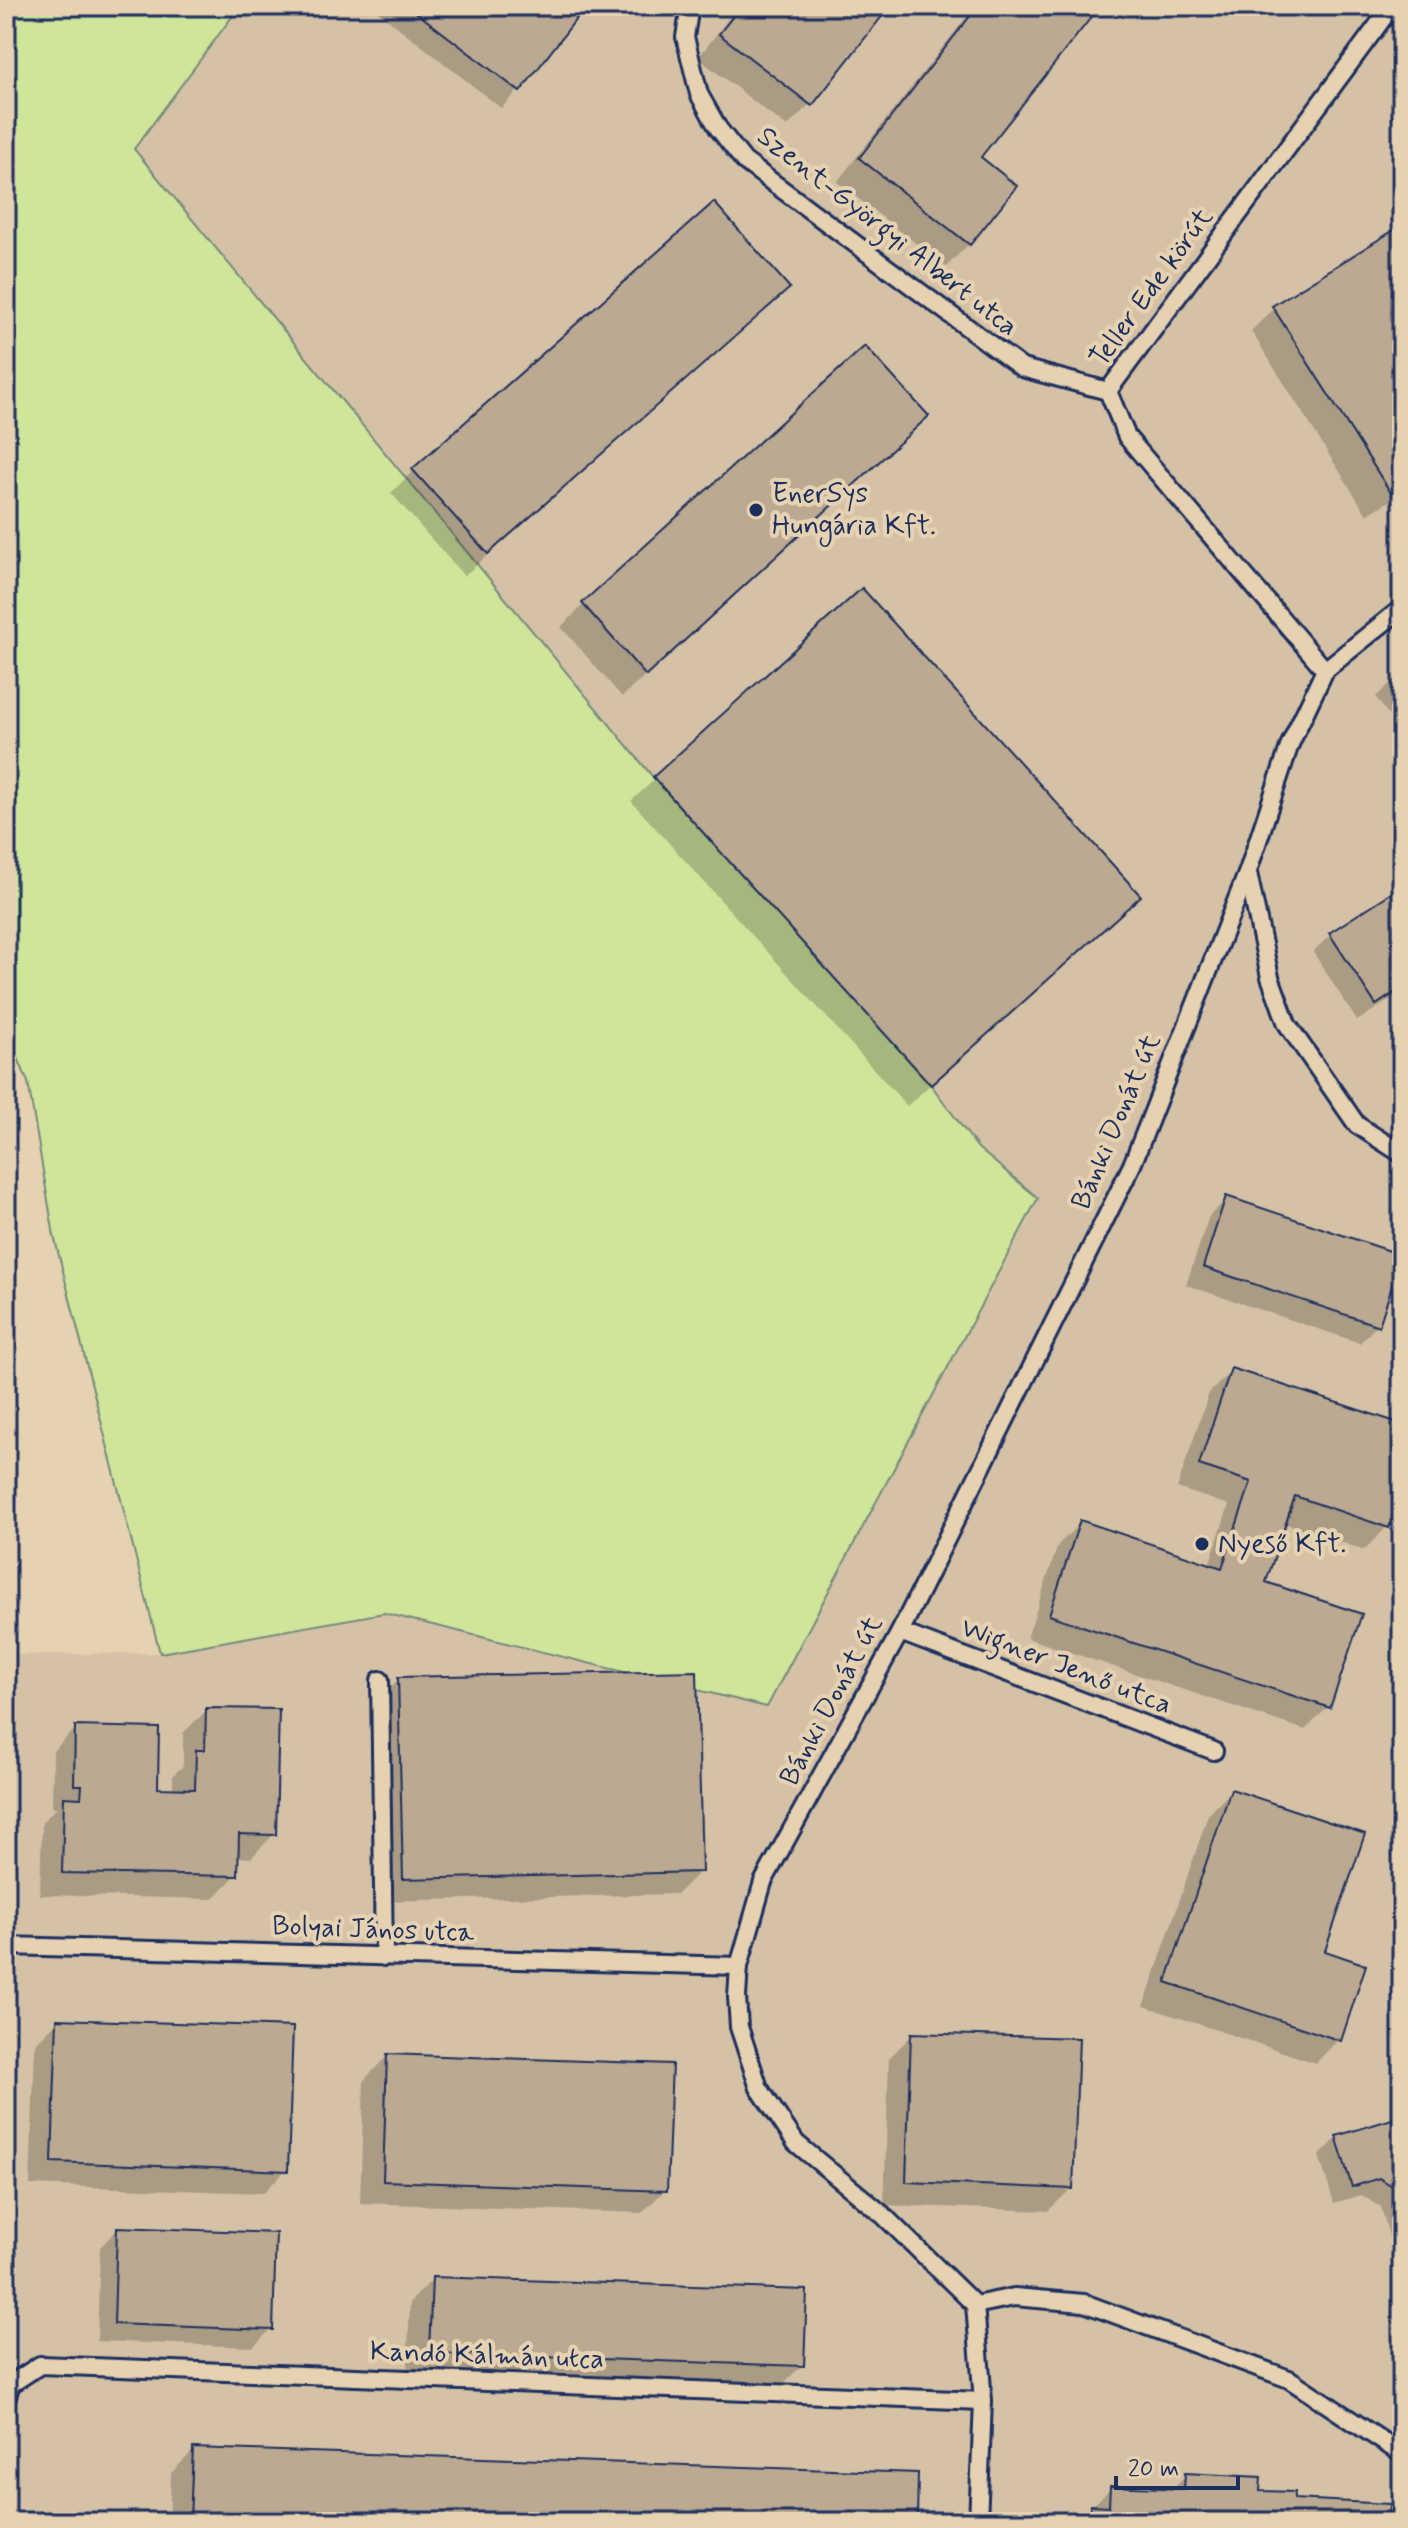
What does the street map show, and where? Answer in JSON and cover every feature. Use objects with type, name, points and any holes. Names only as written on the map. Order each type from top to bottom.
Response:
[{"type":"lane","name":"Szent-Györgyi Albert utca","points":[[690,6],[685,37],[699,94],[718,128],[744,161],[1022,368],[1108,391]]},
{"type":"lane","name":"Teller Ede körút","points":[[1325,670],[1127,437],[1108,391],[1392,6]]},
{"type":"lane","points":[[1325,670],[1402,608]]},
{"type":"lane","name":"Bánki Donát út","points":[[975,2305],[883,2215],[796,2143],[759,2088],[739,2027],[739,1966],[763,1882],[900,1632],[1132,1165],[1248,871],[1290,744],[1325,670]]},
{"type":"lane","points":[[1248,871],[1270,977],[1287,1024],[1357,1125],[1402,1154]]},
{"type":"lane","name":"Wigner Jenő utca","points":[[900,1632],[1214,1751]]},
{"type":"lane","points":[[380,1680],[384,1957]]},
{"type":"lane","name":"Bolyai János utca","points":[[6,1946],[739,1966]]},
{"type":"lane","points":[[978,2522],[983,2401],[975,2305],[1014,2297],[1084,2303],[1289,2379],[1402,2454]]},
{"type":"lane","name":"Kandó Kálmán utca","points":[[6,2399],[11,2384],[40,2365],[983,2401]]},
{"type":"shaded area","points":[[240,6],[1402,6],[1402,2522],[6,2522],[6,1655],[160,1653],[384,1613],[931,1085],[653,777],[133,149]]},
{"type":"green space","points":[[6,6],[240,6],[134,149],[653,777],[931,1085],[978,1148],[1038,1198],[767,1707],[384,1613],[160,1653],[54,1236],[28,1082],[6,1029]]},
{"type":"building","points":[[408,6],[586,6],[520,92]]},
{"type":"building","points":[[741,6],[890,6],[812,106],[719,34]]},
{"type":"building","points":[[978,6],[1100,6],[981,157],[1017,186],[970,245],[859,158]]},
{"type":"building","points":[[714,202],[790,288],[488,554],[412,469]]},
{"type":"building","points":[[1402,225],[1402,486],[1391,493],[1272,306]]},
{"type":"building","name":"EnerSys Hungária Kft.","points":[[865,346],[929,416],[646,676],[582,603]]},
{"type":"building","points":[[862,588],[1141,896],[931,1085],[653,777]]},
{"type":"building","points":[[1402,886],[1402,988],[1376,1005],[1329,933]]},
{"type":"building","points":[[1226,1196],[1402,1255],[1379,1326],[1203,1267]]},
{"type":"building","points":[[1231,1368],[1402,1424],[1402,1489],[1389,1528],[1295,1496],[1266,1582],[1362,1614],[1330,1708],[1049,1615],[1080,1520],[1222,1568],[1251,1482],[1199,1465]]},
{"type":"building","points":[[697,1671],[702,1872],[403,1879],[398,1677]]},
{"type":"building","points":[[206,1708],[279,1709],[276,1835],[239,1834],[238,1876],[62,1873],[64,1797],[81,1798],[82,1785],[74,1785],[75,1726],[159,1728],[158,1788],[195,1789],[196,1750],[205,1750]]},
{"type":"building","points":[[1231,1789],[1365,1834],[1325,1951],[1366,1965],[1341,2041],[1166,1982]]},
{"type":"building","points":[[57,2019],[293,2027],[288,2171],[52,2162]]},
{"type":"building","points":[[911,2033],[1079,2038],[1073,2189],[906,2182]]},
{"type":"building","points":[[387,2054],[672,2064],[667,2191],[383,2181]]},
{"type":"building","points":[[1402,2116],[1402,2203],[1399,2190],[1379,2178],[1352,2187],[1336,2136]]},
{"type":"building","points":[[117,2227],[276,2233],[273,2330],[114,2324]]},
{"type":"building","points":[[432,2277],[807,2290],[804,2366],[429,2353]]},
{"type":"building","points":[[193,2448],[918,2473],[917,2522],[190,2522]]},
{"type":"building","points":[[1185,2473],[1261,2477],[1260,2491],[1295,2492],[1294,2499],[1390,2504],[1389,2522],[1089,2522],[1090,2505],[1109,2506],[1110,2486],[1184,2489]]},
{"type":"place","name":"EnerSys Hungária Kft.","points":[[756,510]]},
{"type":"place","name":"Nyeső Kft.","points":[[1202,1544]]}]
